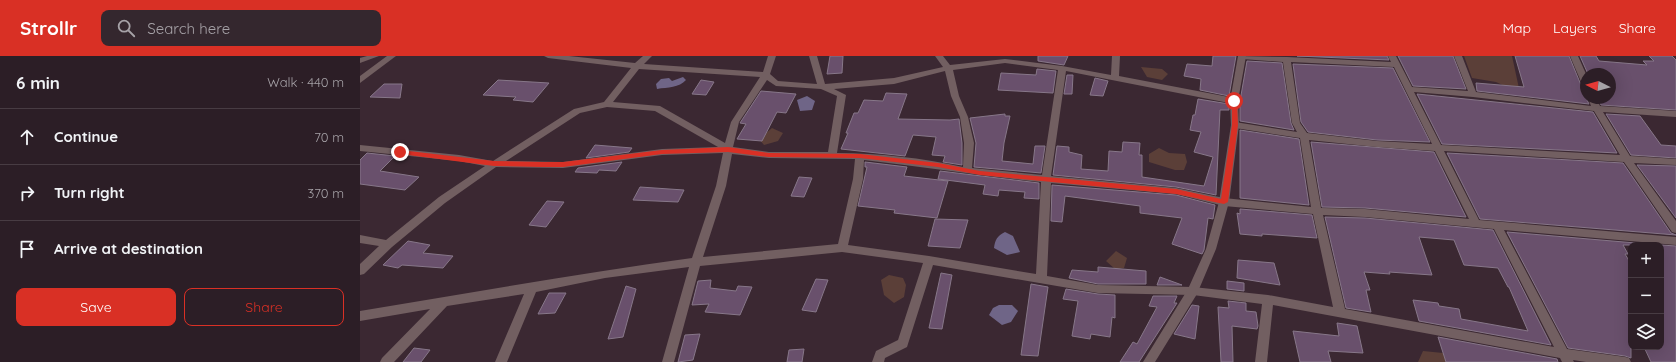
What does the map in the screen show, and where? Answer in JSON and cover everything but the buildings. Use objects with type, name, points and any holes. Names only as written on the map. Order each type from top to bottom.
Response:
[{"type":"street","points":[[360,61],[375,56]]},
{"type":"street","points":[[360,80],[392,56]]},
{"type":"street","points":[[548,56],[636,66],[766,75],[776,83],[822,87],[894,82],[948,68],[1029,60],[1062,68],[1234,101]]},
{"type":"street","points":[[607,104],[636,66],[648,56]]},
{"type":"street","points":[[668,362],[696,262],[721,186],[735,122],[766,75],[772,56]]},
{"type":"street","points":[[813,56],[822,87]]},
{"type":"street","points":[[939,56],[948,68],[955,96],[964,117],[969,143],[967,171]]},
{"type":"street","points":[[1115,77],[1116,56]]},
{"type":"street","points":[[1149,362],[1193,291],[1211,249],[1224,202],[1235,125],[1234,101],[1242,56],[1397,65]]},
{"type":"street","points":[[1392,56],[1476,224]]},
{"type":"street","points":[[1458,56],[1473,94]]},
{"type":"street","points":[[1574,56],[1580,70]]},
{"type":"street","points":[[1287,59],[1296,123],[1304,136],[1317,211],[1340,313]]},
{"type":"street","points":[[1041,279],[1046,180],[1062,68]]},
{"type":"street","points":[[822,87],[842,95],[832,154]]},
{"type":"street","points":[[1409,89],[1473,94],[1598,110],[1676,114]]},
{"type":"street","points":[[360,271],[388,244],[442,200],[494,164],[577,111],[607,104],[657,108],[728,150]]},
{"type":"street","points":[[1595,104],[1626,158],[1676,229]]},
{"type":"street","points":[[1235,125],[1304,136],[1438,148],[1676,162]]},
{"type":"street","points":[[360,148],[459,158],[494,164],[563,165],[662,152],[728,150],[769,155],[832,154],[938,165],[967,171],[1046,180],[1176,192],[1224,202],[1676,241]]},
{"type":"street","points":[[842,248],[858,179],[860,156]]},
{"type":"street","points":[[1497,226],[1566,358]]},
{"type":"street","points":[[360,239],[388,244]]},
{"type":"street","points":[[360,316],[532,288],[605,274],[696,262],[842,248],[929,260],[1098,289],[1193,291],[1268,300],[1566,358],[1625,362]]},
{"type":"street","points":[[878,362],[880,355],[903,343],[929,260]]},
{"type":"street","points":[[501,362],[532,288]]},
{"type":"street","points":[[1261,362],[1268,300]]},
{"type":"street","points":[[386,362],[442,303]]},
{"type":"shaded area","points":[[1464,56],[1512,56],[1520,93],[1496,82],[1472,78]]},
{"type":"shaded area","points":[[1141,67],[1162,69],[1168,74],[1162,80],[1147,77]]},
{"type":"shaded area","points":[[683,77],[686,80],[683,83],[673,87],[657,89],[656,84],[661,79],[669,78],[672,81]]},
{"type":"shaded area","points":[[807,96],[815,101],[812,110],[800,111],[797,100]]},
{"type":"shaded area","points":[[772,128],[783,133],[778,141],[764,145],[759,139]]},
{"type":"shaded area","points":[[1159,148],[1169,153],[1185,154],[1187,162],[1184,170],[1175,170],[1149,162],[1149,154]]},
{"type":"shaded area","points":[[1005,232],[1013,236],[1020,252],[1007,255],[994,248],[997,238]]},
{"type":"shaded area","points":[[1116,251],[1127,258],[1124,268],[1115,269],[1106,261]]},
{"type":"shaded area","points":[[889,275],[903,278],[906,285],[904,297],[894,303],[884,295],[881,280]]},
{"type":"shaded area","points":[[999,305],[1012,305],[1018,311],[1011,322],[1002,325],[989,315],[993,308]]},
{"type":"shaded area","points":[[1423,351],[1443,353],[1481,362],[1418,362]]},
{"type":"route","points":[[400,152],[459,158],[494,164],[542,165],[563,165],[662,152],[728,150],[769,155],[832,154],[938,165],[980,173],[1176,192],[1224,202],[1235,125],[1234,101]]}]
